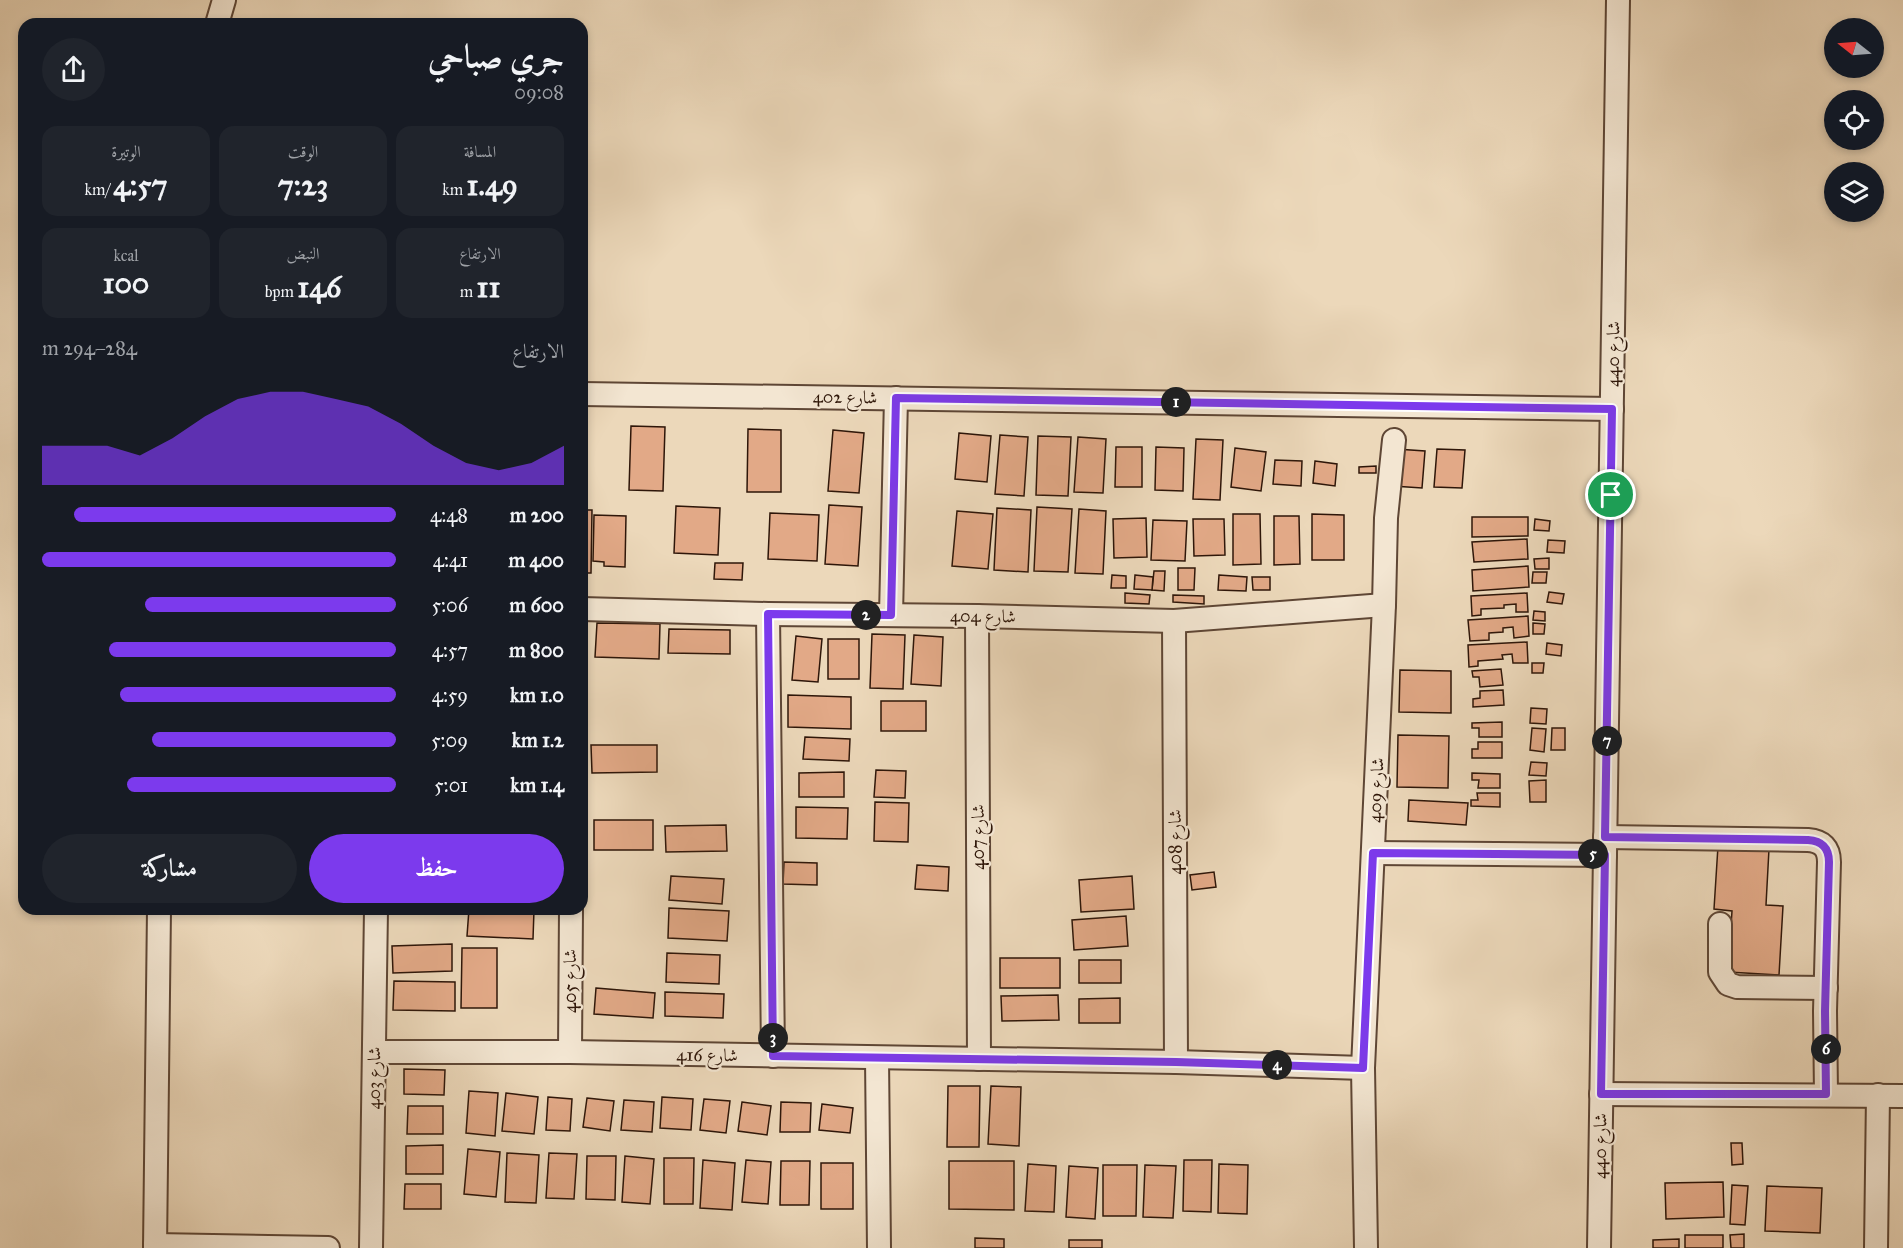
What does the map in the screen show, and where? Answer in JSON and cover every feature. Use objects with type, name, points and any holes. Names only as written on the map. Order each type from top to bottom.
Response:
[{"type":"street","points":[[219,18],[224,0]]},
{"type":"street","name":"شارع 440","points":[[1599,1248],[1618,0]]},
{"type":"street","name":"شارع 402","points":[[588,394],[1612,409]]},
{"type":"street","points":[[891,615],[896,398]]},
{"type":"street","name":"شارع 409","points":[[1366,1248],[1363,1068],[1386,518],[1394,440]]},
{"type":"street","name":"شارع 404","points":[[588,609],[1174,621],[1384,605]]},
{"type":"street","points":[[768,614],[773,1056]]},
{"type":"street","name":"شارع 407","points":[[977,616],[979,1059]]},
{"type":"street","name":"شارع 408","points":[[1174,621],[1176,1062]]},
{"type":"street","points":[[1373,853],[1817,841],[1824,845],[1829,853],[1826,1094]]},
{"type":"street","points":[[159,915],[154,1246],[328,1248]]},
{"type":"street","name":"شارع 403","points":[[371,1248],[376,915]]},
{"type":"street","name":"شارع 405","points":[[570,1052],[571,915]]},
{"type":"street","points":[[1720,924],[1720,972],[1728,984],[1737,987],[1826,988]]},
{"type":"street","name":"شارع 416","points":[[374,1052],[570,1052],[1176,1062],[1363,1068]]},
{"type":"street","points":[[877,1058],[879,1248]]},
{"type":"street","points":[[1601,1094],[1903,1096]]},
{"type":"street","points":[[1876,1248],[1878,1095]]},
{"type":"building","points":[[631,426],[665,427],[663,491],[629,490]]},
{"type":"building","points":[[748,429],[781,430],[781,492],[747,492]]},
{"type":"building","points":[[833,430],[864,433],[859,493],[828,491]]},
{"type":"building","points":[[959,433],[991,436],[987,482],[955,479]]},
{"type":"building","points":[[1000,435],[1028,437],[1024,496],[995,494]]},
{"type":"building","points":[[1038,436],[1071,437],[1068,496],[1036,495]]},
{"type":"building","points":[[1078,437],[1106,439],[1103,493],[1074,492]]},
{"type":"building","points":[[1196,439],[1223,440],[1220,500],[1193,499]]},
{"type":"building","points":[[1116,447],[1142,447],[1142,487],[1115,487]]},
{"type":"building","points":[[1156,447],[1184,448],[1183,491],[1155,490]]},
{"type":"building","points":[[1235,448],[1266,452],[1261,491],[1231,487]]},
{"type":"building","points":[[1396,449],[1425,451],[1422,488],[1393,486]]},
{"type":"building","points":[[1437,449],[1465,450],[1462,488],[1434,487]]},
{"type":"building","points":[[1275,460],[1302,461],[1301,486],[1273,484]]},
{"type":"building","points":[[1315,461],[1337,464],[1335,486],[1313,483]]},
{"type":"building","points":[[1376,466],[1376,473],[1359,473],[1359,467]]},
{"type":"building","points":[[829,505],[862,507],[858,566],[825,564]]},
{"type":"building","points":[[676,506],[720,508],[718,555],[674,553]]},
{"type":"building","points":[[1037,507],[1072,509],[1068,572],[1034,571]]},
{"type":"building","points":[[997,508],[1031,510],[1028,572],[994,570]]},
{"type":"building","points":[[1079,509],[1106,511],[1103,574],[1075,573]]},
{"type":"building","points":[[588,510],[592,510],[591,573],[588,573]]},
{"type":"building","points":[[957,511],[993,514],[988,569],[952,566]]},
{"type":"building","points":[[770,513],[819,515],[817,561],[768,559]]},
{"type":"building","points":[[1233,514],[1260,514],[1261,564],[1233,565]]},
{"type":"building","points":[[1312,514],[1344,515],[1344,560],[1312,560]]},
{"type":"building","points":[[594,515],[626,516],[625,567],[604,566],[604,562],[593,561]]},
{"type":"building","points":[[1274,516],[1299,516],[1300,564],[1274,565]]},
{"type":"building","points":[[1472,517],[1528,517],[1528,536],[1472,537]]},
{"type":"building","points":[[1146,518],[1147,557],[1114,558],[1113,519]]},
{"type":"building","points":[[1193,519],[1224,519],[1225,555],[1194,556]]},
{"type":"building","points":[[1535,519],[1550,521],[1549,531],[1534,530]]},
{"type":"building","points":[[1153,520],[1187,521],[1185,561],[1151,560]]},
{"type":"building","points":[[1527,539],[1528,559],[1474,562],[1472,542]]},
{"type":"building","points":[[1548,540],[1565,541],[1564,553],[1547,552]]},
{"type":"building","points":[[1549,558],[1549,569],[1535,569],[1534,559]]},
{"type":"building","points":[[715,563],[743,563],[742,580],[714,579]]},
{"type":"building","points":[[1528,566],[1529,587],[1473,591],[1472,570]]},
{"type":"building","points":[[1178,568],[1195,568],[1194,590],[1178,590]]},
{"type":"building","points":[[1154,571],[1165,571],[1164,591],[1152,590]]},
{"type":"building","points":[[1533,572],[1547,572],[1546,583],[1532,583]]},
{"type":"building","points":[[1112,575],[1126,576],[1126,588],[1111,588]]},
{"type":"building","points":[[1135,575],[1153,577],[1152,590],[1134,589]]},
{"type":"building","points":[[1219,575],[1247,577],[1246,591],[1218,590]]},
{"type":"building","points":[[1252,577],[1270,577],[1270,590],[1253,590]]},
{"type":"building","points":[[1549,592],[1564,594],[1562,604],[1547,602]]},
{"type":"building","points":[[1125,593],[1150,595],[1149,604],[1125,603]]},
{"type":"building","points":[[1527,593],[1528,612],[1516,612],[1516,604],[1504,605],[1504,608],[1481,609],[1481,615],[1472,616],[1471,596]]},
{"type":"building","points":[[1173,595],[1204,596],[1204,604],[1173,602]]},
{"type":"building","points":[[1534,611],[1545,612],[1545,621],[1533,620]]},
{"type":"building","points":[[1528,616],[1529,636],[1514,638],[1513,627],[1503,628],[1503,632],[1489,633],[1489,640],[1470,641],[1468,620]]},
{"type":"building","points":[[597,623],[660,624],[659,659],[595,657]]},
{"type":"building","points":[[1533,623],[1545,624],[1544,634],[1533,634]]},
{"type":"building","points":[[669,629],[730,630],[730,654],[668,653]]},
{"type":"building","points":[[872,634],[905,635],[903,689],[870,688]]},
{"type":"building","points":[[914,635],[943,637],[941,686],[911,684]]},
{"type":"building","points":[[796,636],[822,639],[818,682],[792,680]]},
{"type":"building","points":[[828,639],[859,639],[859,679],[828,679]]},
{"type":"building","points":[[1527,642],[1528,663],[1513,663],[1512,654],[1502,655],[1503,659],[1478,661],[1478,666],[1469,667],[1468,645]]},
{"type":"building","points":[[1547,643],[1562,645],[1561,656],[1546,654]]},
{"type":"building","points":[[1532,663],[1544,663],[1543,673],[1532,673]]},
{"type":"building","points":[[1501,669],[1503,685],[1480,687],[1479,677],[1473,677],[1472,671]]},
{"type":"building","points":[[1400,670],[1451,671],[1451,713],[1399,712]]},
{"type":"building","points":[[1503,690],[1504,705],[1473,707],[1473,699],[1480,698],[1480,691]]},
{"type":"building","points":[[788,695],[851,697],[851,729],[788,727]]},
{"type":"building","points":[[881,701],[926,701],[926,731],[881,731]]},
{"type":"building","points":[[1531,708],[1547,709],[1546,724],[1530,723]]},
{"type":"building","points":[[1502,722],[1502,737],[1479,737],[1479,728],[1472,728],[1472,723]]},
{"type":"building","points":[[1532,728],[1546,729],[1544,752],[1530,750]]},
{"type":"building","points":[[1552,728],[1565,728],[1565,750],[1551,750]]},
{"type":"building","points":[[1398,735],[1449,736],[1448,788],[1397,787]]},
{"type":"building","points":[[805,737],[850,739],[849,761],[803,759]]},
{"type":"building","points":[[1478,742],[1502,742],[1502,758],[1472,758],[1472,749],[1478,749]]},
{"type":"building","points":[[591,745],[657,745],[657,772],[592,773]]},
{"type":"building","points":[[1531,762],[1547,763],[1546,776],[1529,775]]},
{"type":"building","points":[[876,770],[906,771],[905,798],[874,797]]},
{"type":"building","points":[[844,772],[844,797],[799,797],[799,773]]},
{"type":"building","points":[[1472,773],[1500,774],[1500,788],[1478,788],[1479,780],[1472,780]]},
{"type":"building","points":[[1546,780],[1546,802],[1530,802],[1529,781]]},
{"type":"building","points":[[1477,793],[1500,793],[1500,807],[1471,806],[1471,800],[1478,800]]},
{"type":"building","points":[[1409,800],[1468,803],[1466,825],[1408,821]]},
{"type":"building","points":[[875,802],[909,803],[908,842],[874,841]]},
{"type":"building","points":[[796,807],[848,808],[847,839],[796,838]]},
{"type":"building","points":[[594,820],[653,820],[653,850],[594,850]]},
{"type":"building","points":[[726,825],[727,851],[666,852],[665,826]]},
{"type":"building","points":[[1718,846],[1769,849],[1766,905],[1783,906],[1779,975],[1728,972],[1732,911],[1714,909]]},
{"type":"building","points":[[784,862],[817,863],[817,885],[783,884]]},
{"type":"building","points":[[917,865],[949,867],[948,891],[915,889]]},
{"type":"building","points":[[1214,872],[1216,887],[1192,890],[1190,875]]},
{"type":"building","points":[[671,876],[724,879],[722,904],[669,900]]},
{"type":"building","points":[[1132,876],[1134,909],[1081,912],[1079,880]]},
{"type":"building","points":[[669,908],[729,911],[727,941],[668,938]]},
{"type":"building","points":[[469,915],[534,915],[533,939],[467,936]]},
{"type":"building","points":[[1126,916],[1128,946],[1074,950],[1072,920]]},
{"type":"building","points":[[452,944],[452,971],[393,973],[392,946]]},
{"type":"building","points":[[462,948],[497,948],[497,1008],[461,1008]]},
{"type":"building","points":[[667,953],[720,955],[719,984],[666,982]]},
{"type":"building","points":[[1000,958],[1060,958],[1060,988],[1000,988]]},
{"type":"building","points":[[1079,960],[1121,960],[1121,983],[1079,983]]},
{"type":"building","points":[[394,981],[455,982],[455,1011],[393,1010]]},
{"type":"building","points":[[596,988],[655,993],[653,1018],[594,1014]]},
{"type":"building","points":[[665,992],[724,994],[723,1018],[665,1016]]},
{"type":"building","points":[[1058,995],[1059,1020],[1002,1021],[1001,996]]},
{"type":"building","points":[[1120,998],[1120,1023],[1079,1023],[1079,999]]},
{"type":"building","points":[[404,1069],[445,1070],[444,1095],[404,1094]]},
{"type":"building","points":[[948,1086],[980,1086],[979,1147],[947,1147]]},
{"type":"building","points":[[991,1086],[1021,1087],[1019,1146],[988,1144]]},
{"type":"building","points":[[469,1091],[498,1093],[495,1136],[466,1133]]},
{"type":"building","points":[[506,1093],[538,1097],[534,1134],[502,1131]]},
{"type":"building","points":[[548,1097],[572,1099],[570,1131],[546,1130]]},
{"type":"building","points":[[662,1097],[693,1099],[691,1130],[660,1128]]},
{"type":"building","points":[[587,1098],[614,1101],[610,1131],[583,1127]]},
{"type":"building","points":[[704,1099],[730,1101],[726,1133],[700,1130]]},
{"type":"building","points":[[624,1100],[654,1102],[652,1132],[621,1130]]},
{"type":"building","points":[[742,1102],[771,1106],[767,1135],[738,1131]]},
{"type":"building","points":[[781,1102],[811,1103],[810,1132],[780,1132]]},
{"type":"building","points":[[822,1104],[853,1108],[850,1133],[819,1130]]},
{"type":"building","points":[[408,1106],[443,1106],[443,1134],[407,1134]]},
{"type":"building","points":[[1731,1143],[1742,1143],[1743,1164],[1732,1165]]},
{"type":"building","points":[[443,1145],[443,1174],[406,1174],[406,1146]]},
{"type":"building","points":[[468,1149],[500,1152],[496,1197],[464,1194]]},
{"type":"building","points":[[507,1153],[539,1155],[536,1203],[505,1202]]},
{"type":"building","points":[[549,1153],[577,1154],[574,1199],[546,1198]]},
{"type":"building","points":[[587,1156],[616,1156],[615,1200],[586,1199]]},
{"type":"building","points":[[625,1156],[654,1159],[650,1204],[622,1202]]},
{"type":"building","points":[[664,1158],[694,1158],[693,1204],[664,1204]]},
{"type":"building","points":[[703,1160],[735,1163],[732,1210],[700,1208]]},
{"type":"building","points":[[746,1160],[771,1162],[768,1204],[742,1202]]},
{"type":"building","points":[[1184,1160],[1212,1160],[1211,1212],[1183,1211]]},
{"type":"building","points":[[781,1161],[810,1161],[809,1205],[780,1205]]},
{"type":"building","points":[[949,1161],[1014,1161],[1014,1210],[949,1209]]},
{"type":"building","points":[[821,1163],[853,1163],[853,1209],[821,1209]]},
{"type":"building","points":[[1028,1164],[1056,1166],[1054,1212],[1025,1211]]},
{"type":"building","points":[[1219,1164],[1248,1165],[1247,1214],[1218,1213]]},
{"type":"building","points":[[1103,1165],[1137,1165],[1136,1216],[1103,1216]]},
{"type":"building","points":[[1145,1165],[1176,1166],[1173,1218],[1143,1217]]},
{"type":"building","points":[[1069,1166],[1098,1168],[1095,1219],[1066,1217]]},
{"type":"building","points":[[1723,1182],[1724,1217],[1666,1219],[1665,1183]]},
{"type":"building","points":[[405,1184],[441,1184],[441,1209],[404,1209]]},
{"type":"building","points":[[1732,1185],[1748,1186],[1745,1225],[1730,1224]]},
{"type":"building","points":[[1767,1186],[1822,1188],[1820,1233],[1765,1231]]},
{"type":"building","points":[[1744,1234],[1744,1248],[1731,1248],[1730,1235]]},
{"type":"building","points":[[1685,1235],[1723,1235],[1723,1248],[1685,1248]]},
{"type":"building","points":[[975,1238],[1004,1239],[1004,1248],[975,1248]]},
{"type":"building","points":[[1679,1239],[1679,1248],[1653,1248],[1653,1240]]},
{"type":"building","points":[[1069,1240],[1102,1240],[1102,1248],[1069,1248]]},
{"type":"route","points":[[896,398],[1612,409],[1611,495],[1605,837],[1808,840],[1824,845],[1829,853],[1825,1011],[1826,1094],[1601,1094],[1605,855],[1373,853],[1363,1068],[1176,1062],[773,1056],[768,614],[891,615],[896,398]]}]
